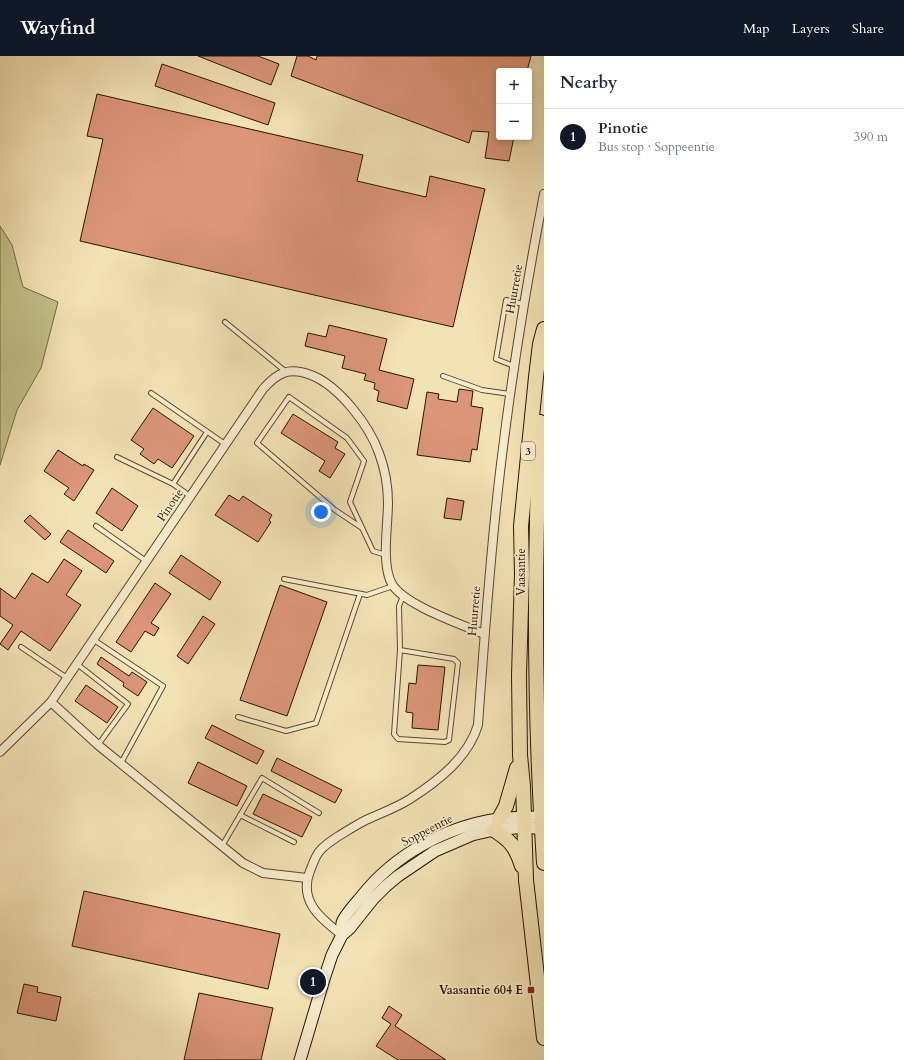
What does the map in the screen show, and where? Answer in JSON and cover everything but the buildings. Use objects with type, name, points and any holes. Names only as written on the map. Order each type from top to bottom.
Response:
[{"type":"highway","name":"Vaasantie","points":[[544,329],[540,344],[536,377],[521,526],[522,574],[519,675],[520,756],[526,880],[544,1038]]},
{"type":"highway","name":"Vaasantie","points":[[544,370],[536,505],[536,628],[544,863]]},
{"type":"highway","points":[[520,756],[506,806],[496,824],[506,838],[513,844],[519,855],[526,880]]},
{"type":"main road","name":"Soppeentie","points":[[300,1060],[332,955],[342,935],[350,928],[373,899],[398,876],[435,851],[472,836],[496,824],[524,822],[543,823]]},
{"type":"street","name":"Huurretie","points":[[342,935],[324,922],[308,900],[306,889],[307,878],[317,854],[327,844],[366,820],[409,800],[438,779],[463,755],[474,736],[478,725],[484,634],[500,471],[514,366],[544,194]]},
{"type":"street","name":"Pinotie","points":[[0,752],[51,702],[263,389],[272,378],[285,371]]},
{"type":"street","points":[[285,371],[301,372],[314,377],[329,386],[352,408],[373,439],[380,453],[388,484],[386,556],[389,579],[393,586],[403,596],[420,606],[484,634]]},
{"type":"street","points":[[51,702],[98,745],[243,863],[263,873],[307,878]]},
{"type":"lane","points":[[514,366],[496,359],[506,300],[524,304]]},
{"type":"lane","points":[[225,322],[285,371]]},
{"type":"lane","points":[[443,376],[482,390],[511,394]]},
{"type":"lane","points":[[151,393],[225,444]]},
{"type":"lane","points":[[362,528],[335,510],[257,443],[289,396],[347,438],[364,461],[350,502],[373,551],[386,556]]},
{"type":"lane","points":[[173,484],[207,432]]},
{"type":"lane","points":[[117,457],[173,484],[190,496]]},
{"type":"lane","points":[[96,526],[146,561]]},
{"type":"lane","points":[[284,579],[368,595],[393,586]]},
{"type":"lane","points":[[238,717],[286,732],[316,723],[360,594]]},
{"type":"lane","points":[[400,650],[454,659],[458,663],[449,740],[445,742],[398,738],[394,734],[400,650],[399,606],[403,596]]},
{"type":"lane","points":[[93,639],[163,686],[121,763]]},
{"type":"lane","points":[[21,647],[67,678]]},
{"type":"lane","points":[[76,664],[128,704],[98,745]]},
{"type":"lane","points":[[222,846],[262,778],[319,813]]},
{"type":"lane","points":[[240,815],[294,842]]},
{"type":"shaded area","points":[[0,226],[12,245],[23,287],[58,302],[41,368],[17,410],[0,465]]},
{"type":"place","name":"Pinotie","points":[[313,982]]},
{"type":"place","name":"Vaasantie 604 E","points":[[531,990]]}]
